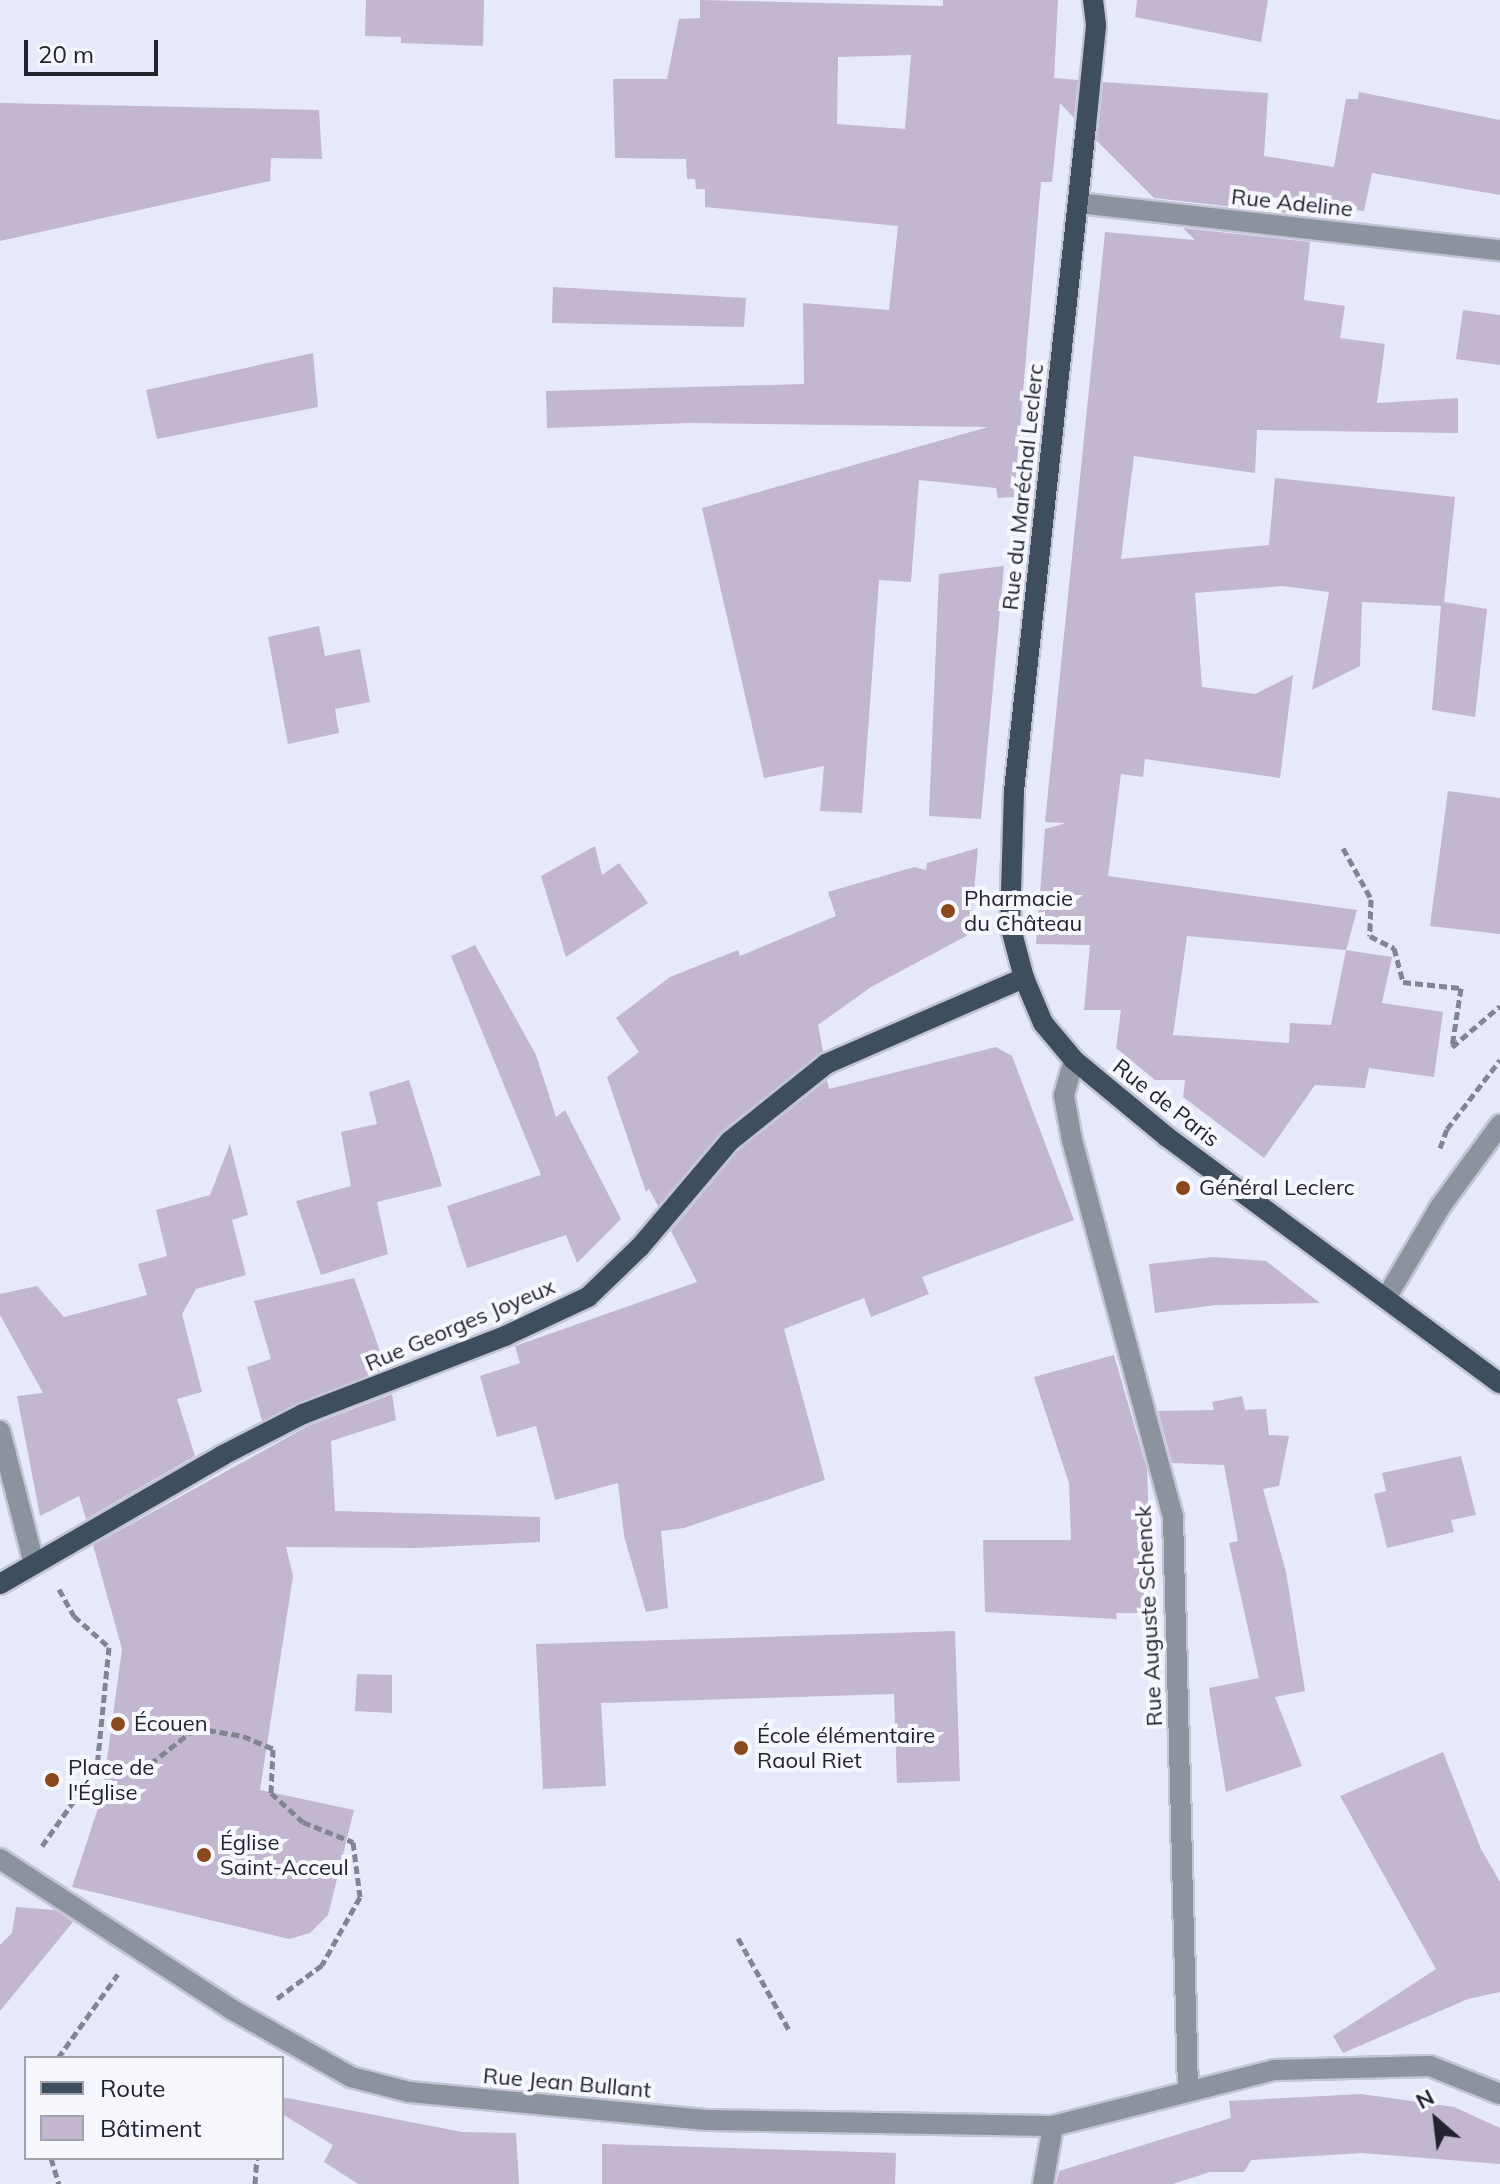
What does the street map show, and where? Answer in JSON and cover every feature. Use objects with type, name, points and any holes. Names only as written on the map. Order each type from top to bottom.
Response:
[{"type":"main road","name":"Rue du Maréchal Leclerc","points":[[1024,978],[1010,925],[1014,791],[1096,26],[1093,0]]},
{"type":"main road","name":"Rue de Paris","points":[[1024,978],[1043,1023],[1074,1060],[1167,1137],[1500,1383]]},
{"type":"main road","name":"Rue Georges Joyeux","points":[[34,1563],[303,1414],[505,1336],[588,1297],[640,1247],[730,1141],[826,1064],[1024,978]]},
{"type":"main road","points":[[0,1584],[34,1563]]},
{"type":"street","name":"Rue Adeline","points":[[1078,203],[1500,250]]},
{"type":"street","name":"Rue Auguste Schenck","points":[[1074,1060],[1064,1096],[1072,1140],[1173,1517],[1188,2088]]},
{"type":"street","points":[[1386,1298],[1440,1207],[1500,1125]]},
{"type":"street","points":[[0,1431],[34,1563]]},
{"type":"street","name":"Rue Jean Bullant","points":[[0,1859],[250,2019],[351,2077],[409,2092],[704,2120],[1053,2126],[1188,2088],[1274,2070],[1405,2063],[1430,2066],[1500,2094]]},
{"type":"street","points":[[1043,2184],[1053,2126]]},
{"type":"path","points":[[1343,848],[1371,899],[1370,936],[1394,948],[1403,982],[1461,988],[1452,1047],[1500,1006]]},
{"type":"path","points":[[22,1875],[97,1768],[109,1647],[74,1616],[53,1581],[34,1563]]},
{"type":"path","points":[[97,1768],[141,1771],[196,1728],[243,1736],[273,1749],[271,1793],[303,1822],[353,1842],[360,1897],[322,1965],[250,2019]]},
{"type":"path","points":[[738,1938],[789,2030]]},
{"type":"path","points":[[59,2056],[136,1948]]},
{"type":"path","points":[[52,2160],[59,2184]]},
{"type":"path","points":[[255,2184],[257,2160]]},
{"type":"building","points":[[366,0],[484,0],[483,46],[401,43],[401,37],[365,36]]},
{"type":"building","points":[[700,0],[943,6],[943,0],[1058,0],[1054,78],[1078,80],[1074,118],[1060,103],[1052,182],[1041,182],[1014,497],[998,498],[996,488],[919,480],[911,582],[879,580],[862,813],[820,811],[824,766],[764,778],[702,508],[988,427],[690,423],[547,428],[546,391],[804,384],[803,303],[889,310],[898,226],[705,207],[705,189],[696,189],[695,179],[687,179],[686,159],[615,158],[613,79],[667,79],[679,19],[700,18]],"holes":[[[911,55],[905,129],[837,124],[838,57]]]},
{"type":"building","points":[[1137,0],[1268,0],[1261,42],[1135,17]]},
{"type":"building","points":[[1103,82],[1268,93],[1264,156],[1334,167],[1346,99],[1358,99],[1359,92],[1500,120],[1500,195],[1372,173],[1364,211],[1314,205],[1313,216],[1154,198],[1097,141]]},
{"type":"building","points":[[0,103],[319,110],[322,159],[271,158],[270,181],[0,241]]},
{"type":"building","points":[[1183,228],[1310,242],[1304,300],[1345,306],[1340,338],[1385,344],[1377,403],[1458,398],[1458,433],[1257,430],[1255,473],[1134,456],[1121,559],[1269,545],[1275,478],[1455,497],[1444,602],[1487,609],[1475,717],[1432,710],[1441,606],[1362,602],[1360,666],[1312,690],[1329,592],[1283,586],[1195,593],[1202,687],[1255,694],[1293,675],[1280,778],[1145,759],[1143,777],[1121,774],[1108,876],[1357,910],[1346,950],[1392,957],[1382,1003],[1443,1012],[1434,1077],[1369,1068],[1365,1088],[1315,1085],[1264,1158],[1183,1097],[1185,1080],[1155,1080],[1116,1048],[1121,1010],[1084,1010],[1090,945],[1036,944],[1045,829],[1066,823],[1045,822],[1105,232],[1195,240]],"holes":[[[1187,936],[1346,950],[1331,1025],[1290,1023],[1289,1043],[1173,1035]]]},
{"type":"building","points":[[553,287],[746,298],[744,327],[552,323]]},
{"type":"building","points":[[1463,310],[1500,315],[1500,365],[1456,359]]},
{"type":"building","points":[[313,353],[318,407],[157,439],[146,390]]},
{"type":"building","points":[[1004,566],[981,819],[929,816],[939,574]]},
{"type":"building","points":[[319,626],[325,656],[360,649],[370,702],[335,709],[339,733],[288,744],[268,637]]},
{"type":"building","points":[[1448,791],[1500,798],[1500,934],[1430,926]]},
{"type":"building","points":[[595,846],[602,875],[619,863],[648,903],[566,957],[541,876]]},
{"type":"building","points":[[978,848],[970,934],[871,987],[818,1025],[823,1051],[722,1131],[658,1206],[649,1189],[646,1192],[607,1077],[639,1052],[616,1018],[670,977],[738,950],[740,956],[836,916],[828,892],[914,867],[926,870],[927,863]]},
{"type":"building","points":[[475,945],[536,1055],[556,1117],[565,1110],[621,1219],[577,1263],[566,1235],[467,1268],[447,1206],[541,1175],[451,956]]},
{"type":"building","points":[[996,1047],[1012,1056],[1074,1220],[922,1277],[929,1294],[871,1317],[864,1298],[784,1329],[825,1480],[684,1528],[661,1531],[668,1608],[646,1612],[624,1536],[618,1483],[555,1500],[536,1426],[497,1437],[480,1376],[520,1363],[515,1346],[697,1282],[671,1231],[739,1150],[827,1080],[829,1089]]},
{"type":"building","points":[[409,1080],[442,1186],[377,1202],[388,1254],[321,1275],[296,1201],[351,1186],[341,1132],[377,1124],[369,1092]]},
{"type":"building","points":[[230,1144],[248,1215],[232,1220],[246,1275],[196,1289],[182,1314],[202,1392],[177,1399],[195,1456],[86,1519],[79,1496],[40,1516],[17,1396],[43,1393],[0,1315],[0,1294],[37,1286],[64,1317],[147,1295],[138,1264],[167,1256],[156,1210],[210,1195]]},
{"type":"building","points":[[1213,1257],[1266,1261],[1320,1303],[1216,1305],[1155,1313],[1149,1264]]},
{"type":"building","points":[[354,1278],[386,1368],[262,1421],[247,1367],[271,1359],[254,1301]]},
{"type":"building","points":[[1114,1355],[1147,1469],[1152,1613],[1116,1613],[1117,1619],[985,1612],[983,1540],[1071,1540],[1069,1483],[1034,1377]]},
{"type":"building","points":[[392,1394],[396,1420],[331,1441],[335,1511],[540,1517],[540,1542],[416,1548],[286,1547],[293,1576],[260,1790],[354,1810],[328,1915],[310,1933],[289,1939],[72,1887],[102,1796],[122,1649],[93,1545],[308,1426]]},
{"type":"building","points":[[1242,1396],[1245,1410],[1266,1409],[1269,1435],[1289,1436],[1279,1486],[1263,1489],[1286,1572],[1305,1691],[1275,1697],[1302,1766],[1226,1792],[1209,1688],[1259,1678],[1229,1543],[1238,1541],[1224,1465],[1172,1463],[1158,1411],[1214,1410],[1212,1402]]},
{"type":"building","points":[[1461,1456],[1476,1515],[1451,1520],[1454,1532],[1387,1548],[1374,1494],[1386,1491],[1382,1473]]},
{"type":"building","points":[[955,1631],[960,1781],[897,1783],[894,1694],[601,1703],[606,1786],[543,1789],[536,1644]]},
{"type":"building","points":[[357,1674],[392,1675],[392,1713],[355,1711]]},
{"type":"building","points":[[1443,1752],[1481,1849],[1500,1882],[1500,1992],[1468,1999],[1343,2053],[1333,2036],[1436,1969],[1340,1796]]},
{"type":"building","points":[[16,1907],[55,1910],[73,1922],[0,2011],[0,1945],[12,1933]]},
{"type":"building","points":[[1361,2094],[1454,2107],[1500,2128],[1500,2164],[1362,2153],[1251,2160],[1244,2172],[1210,2172],[1173,2184],[1056,2184],[1059,2171],[1231,2118],[1229,2101]]},
{"type":"building","points":[[284,2097],[462,2132],[516,2133],[519,2184],[358,2184],[324,2162],[333,2145],[284,2115]]},
{"type":"building","points":[[602,2144],[896,2153],[895,2184],[602,2184]]},
{"type":"place","name":"Pharmacie du Château","points":[[948,911]]},
{"type":"place","name":"Général Leclerc","points":[[1183,1188]]},
{"type":"place","name":"Écouen","points":[[118,1724]]},
{"type":"place","name":"École élémentaire Raoul Riet","points":[[741,1748]]},
{"type":"place","name":"Place de l'Église","points":[[52,1780]]},
{"type":"place","name":"Église Saint-Acceul","points":[[204,1855]]}]
